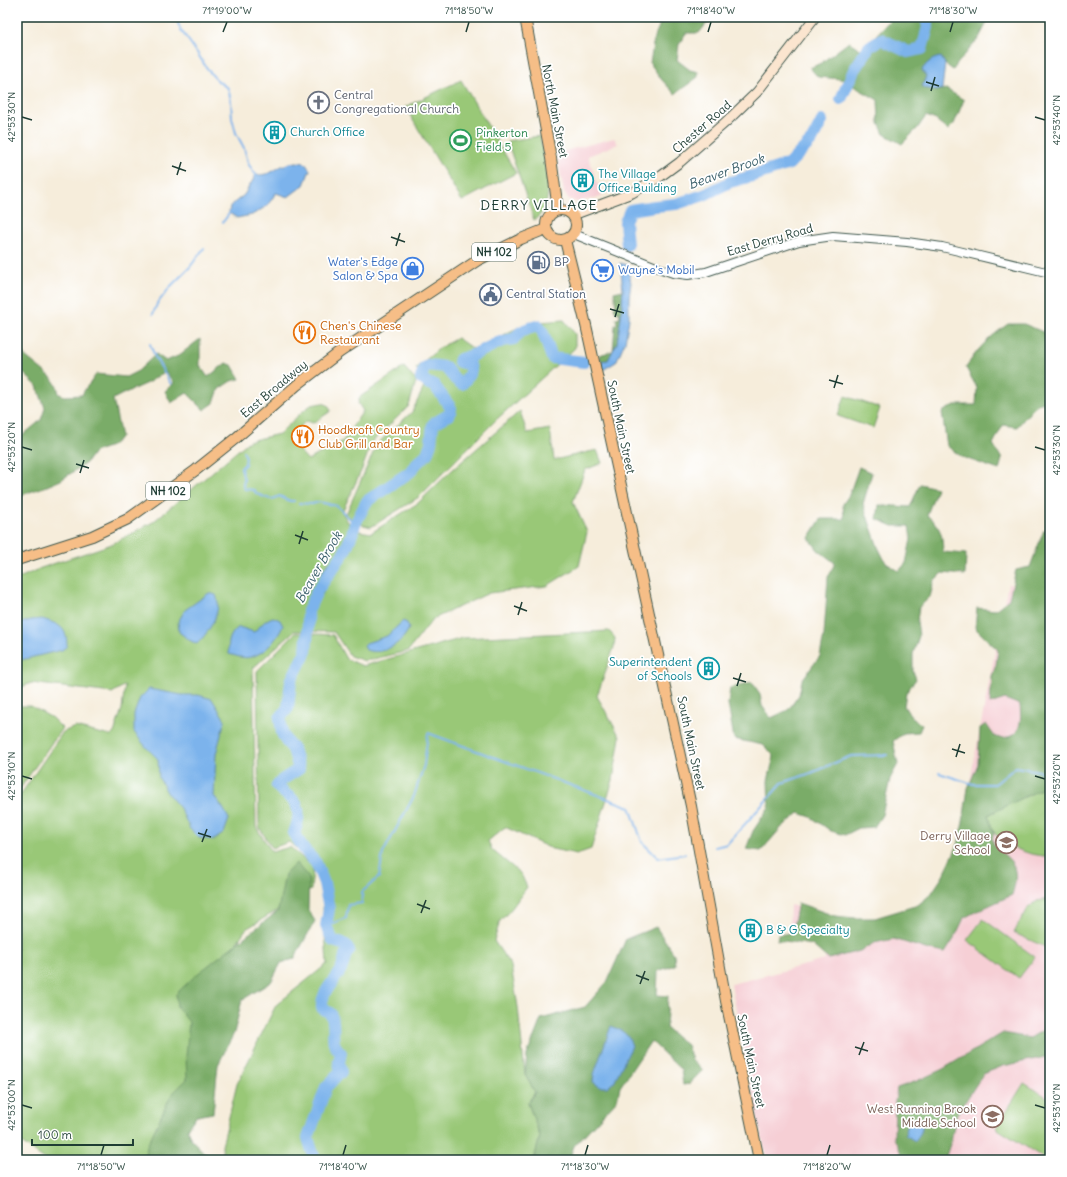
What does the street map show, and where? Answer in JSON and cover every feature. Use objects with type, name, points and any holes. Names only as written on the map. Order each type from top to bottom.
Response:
[{"type":"main road","name":"North Main Street","points":[[525,17],[551,158],[558,210]]},
{"type":"main road","name":"Chester Road","points":[[573,215],[632,193],[661,176],[680,162],[728,120],[756,92],[815,17]]},
{"type":"main road","points":[[558,210],[567,211],[573,215],[577,225],[570,237],[560,241],[552,238],[546,229],[546,222],[550,214],[558,210]]},
{"type":"main road","name":"East Broadway","points":[[17,560],[92,536],[128,519],[196,470],[236,438],[297,385],[340,352],[478,260],[521,239],[546,229]]},
{"type":"main road","name":"South Main Street","points":[[570,237],[591,351],[691,806],[723,987],[759,1160]]},
{"type":"street","name":"East Derry Road","points":[[570,237],[656,268],[672,273],[688,275],[706,272],[799,241],[833,236],[870,238],[936,246],[1050,273]]},
{"type":"shaded area","points":[[614,138],[618,144],[588,156],[602,197],[577,202],[569,199],[564,193],[557,153]]},
{"type":"shaded area","name":"Derry Village School","points":[[1008,584],[1050,591],[1050,1160],[767,1160],[731,984],[825,960],[824,931],[789,937],[790,905],[949,947],[970,781]]},
{"type":"green space","points":[[663,17],[712,17],[699,33],[686,33],[679,44],[677,60],[690,70],[698,72],[698,77],[675,94],[661,79],[650,63],[654,38]]},
{"type":"green space","points":[[893,17],[990,17],[979,38],[953,70],[945,64],[941,57],[926,76],[922,87],[936,91],[946,89],[964,100],[954,124],[948,130],[936,120],[926,116],[917,129],[902,144],[884,134],[879,123],[878,100],[841,79],[818,77],[810,68],[821,63],[849,42],[862,50]]},
{"type":"green space","name":"Pinkerton Field 5","points":[[461,80],[516,173],[462,201],[405,107]]},
{"type":"green space","points":[[540,136],[547,174],[548,194],[543,211],[534,220],[507,141]]},
{"type":"green space","points":[[623,290],[621,317],[617,343],[613,350],[615,325],[617,324],[616,318],[620,317],[619,312],[616,313],[614,307],[616,306],[614,292]]},
{"type":"green space","points":[[564,320],[575,334],[575,348],[497,419],[419,497],[371,527],[356,523],[346,514],[377,444],[412,412],[426,383],[416,368],[441,347],[457,338],[473,349],[528,323]]},
{"type":"green space","points":[[1008,324],[1024,324],[1050,335],[1050,401],[1037,404],[1017,427],[1003,425],[993,444],[1002,459],[999,470],[962,457],[947,446],[942,412],[955,405],[976,405],[977,388],[966,368],[984,343]]},
{"type":"green space","points":[[200,339],[200,366],[208,377],[226,363],[232,365],[240,379],[231,381],[219,389],[214,403],[204,410],[187,393],[171,403],[165,391],[174,383],[166,372],[163,373],[150,382],[113,399],[121,437],[111,446],[94,452],[86,463],[61,480],[24,494],[17,499],[17,440],[41,420],[45,408],[37,386],[17,367],[17,342],[25,356],[51,377],[57,386],[59,394],[65,396],[82,395],[96,374],[126,377],[138,371],[156,354],[166,361],[178,356]]},
{"type":"green space","points":[[613,351],[608,360],[601,361],[599,355]]},
{"type":"green space","points":[[404,367],[416,381],[409,406],[372,442],[362,469],[342,512],[353,530],[371,533],[418,503],[451,471],[520,411],[527,433],[550,429],[554,460],[597,450],[602,463],[585,470],[573,502],[587,532],[579,566],[547,586],[489,593],[433,619],[408,651],[365,661],[350,656],[334,632],[294,631],[253,668],[256,827],[272,852],[290,847],[313,867],[311,890],[246,929],[200,996],[209,1078],[159,1128],[144,1160],[46,1160],[17,1140],[17,800],[63,732],[75,727],[106,735],[111,735],[114,733],[122,709],[125,685],[112,693],[31,683],[17,689],[17,579],[41,568],[112,544],[153,522],[249,441],[279,434],[311,405],[322,403],[328,405],[331,411],[313,423],[306,421],[288,439],[308,460],[343,441],[363,411],[358,403],[360,397]]},
{"type":"green space","points":[[845,396],[880,408],[873,428],[838,416]]},
{"type":"green space","points":[[859,467],[872,473],[863,504],[878,547],[886,563],[899,571],[906,563],[911,539],[909,526],[893,526],[877,519],[879,505],[910,507],[920,484],[937,488],[927,515],[936,524],[940,532],[943,552],[966,554],[965,575],[942,573],[934,581],[930,597],[919,607],[917,621],[919,636],[913,654],[913,671],[916,679],[906,693],[904,706],[911,717],[922,725],[919,732],[904,733],[893,741],[898,764],[890,779],[882,815],[874,827],[859,828],[845,835],[831,831],[811,817],[799,813],[781,828],[761,851],[746,849],[753,831],[769,807],[768,781],[774,756],[763,745],[734,739],[728,704],[730,688],[752,682],[760,694],[762,706],[771,718],[788,710],[799,695],[802,680],[820,656],[824,635],[828,577],[835,563],[818,550],[809,538],[821,519],[844,519],[843,504],[849,495]]},
{"type":"green space","points":[[1044,530],[1050,532],[1050,787],[1048,785],[988,815],[994,833],[993,842],[995,846],[1009,859],[1014,867],[1015,879],[1012,895],[964,918],[954,939],[945,953],[929,950],[894,939],[874,943],[860,951],[828,959],[812,945],[777,940],[778,935],[790,933],[794,923],[798,903],[835,916],[875,918],[918,905],[931,894],[943,876],[958,845],[968,788],[978,764],[980,728],[986,724],[995,737],[1003,738],[1014,734],[1020,725],[1020,705],[1005,699],[990,704],[992,676],[996,665],[998,650],[975,628],[977,608],[995,610],[1009,599],[1016,570],[1030,567]]},
{"type":"green space","points":[[609,631],[615,638],[614,647],[597,696],[620,737],[613,780],[591,849],[577,854],[552,849],[505,827],[488,841],[492,850],[521,874],[527,887],[512,908],[500,921],[494,941],[511,966],[518,1007],[525,1075],[535,1092],[528,1103],[540,1136],[534,1160],[223,1160],[222,1146],[237,1084],[276,1005],[327,964],[322,892],[314,864],[289,842],[272,848],[259,827],[257,671],[295,633],[333,635],[346,659],[363,666],[463,638]]},
{"type":"green space","points":[[17,706],[31,706],[52,718],[62,728],[17,793]]},
{"type":"green space","points":[[1047,786],[1050,795],[1050,857],[1031,854],[1011,847],[994,833],[988,815]]},
{"type":"green space","points":[[296,863],[309,878],[308,910],[315,921],[294,959],[281,963],[271,982],[242,1000],[234,1033],[218,1065],[213,1113],[196,1116],[187,1129],[191,1139],[211,1160],[145,1160],[147,1146],[171,1095],[187,1079],[186,1057],[189,1022],[177,1007],[176,994],[196,975],[278,911],[285,874]]},
{"type":"green space","points":[[1050,899],[1050,949],[1014,933],[1026,910],[1037,901]]},
{"type":"green space","points":[[983,919],[1035,957],[1019,978],[967,940]]},
{"type":"green space","points":[[656,927],[674,954],[675,965],[658,971],[657,995],[668,996],[666,1028],[687,1045],[692,1060],[703,1070],[689,1084],[683,1085],[681,1070],[651,1041],[620,1087],[617,1100],[574,1146],[569,1160],[534,1160],[540,1136],[528,1103],[535,1092],[525,1075],[527,1055],[541,1019],[585,1007],[607,982],[626,939]]},
{"type":"green space","points":[[1050,1026],[1050,1056],[1003,1066],[983,1074],[956,1116],[951,1141],[945,1159],[896,1160],[901,1153],[894,1138],[897,1088],[943,1069],[1003,1033],[1030,1038]]},
{"type":"green space","points":[[1024,1083],[1050,1099],[1050,1160],[1047,1160],[996,1128]]},
{"type":"water","points":[[941,57],[945,64],[942,89],[936,91],[922,87],[926,76],[922,70],[930,61]]},
{"type":"water","points":[[297,162],[305,163],[310,170],[304,185],[288,197],[276,193],[267,206],[252,215],[237,218],[229,213],[230,206],[244,195],[256,175],[267,174],[283,166]]},
{"type":"water","points":[[620,263],[628,265],[631,283],[629,319],[625,342],[616,362],[603,370],[601,361],[608,360],[617,343],[623,290]]},
{"type":"water","points":[[353,525],[359,527],[351,548],[331,570],[327,577],[323,593],[312,609],[309,605],[324,568],[344,548]]},
{"type":"water","points":[[209,593],[216,595],[218,609],[211,626],[197,644],[179,632],[178,622],[185,610]]},
{"type":"water","points":[[273,617],[280,620],[283,626],[278,636],[266,649],[248,658],[229,654],[228,646],[233,632],[236,629],[239,627],[254,632],[265,621]]},
{"type":"water","points":[[42,619],[61,627],[64,630],[67,646],[62,650],[17,661],[17,624]]},
{"type":"water","points":[[403,621],[407,623],[409,628],[402,639],[392,647],[379,651],[366,650],[364,646],[366,643],[387,636]]},
{"type":"water","points":[[149,689],[182,695],[198,695],[212,699],[225,720],[216,754],[214,796],[229,819],[224,833],[214,840],[199,838],[190,829],[180,808],[168,794],[159,778],[158,759],[134,732],[134,714],[140,698]]},
{"type":"water","points":[[611,1026],[624,1033],[629,1038],[632,1046],[614,1082],[608,1087],[600,1087],[593,1082],[594,1074]]},
{"type":"water","points":[[913,1119],[921,1119],[922,1126],[922,1129],[915,1141],[905,1135],[908,1124]]},
{"type":"waterway","points":[[177,17],[180,28],[211,74],[221,84],[228,88],[231,101],[232,118],[236,133],[244,148],[249,165],[256,177]]},
{"type":"waterway","name":"Beaver Brook","points":[[841,99],[854,70],[869,47],[881,39],[908,52],[922,49],[928,27],[926,17]]},
{"type":"waterway","name":"Beaver Brook","points":[[627,245],[625,222],[630,210],[676,204],[704,195],[730,182],[789,164],[812,140],[822,121]]},
{"type":"waterway","points":[[223,222],[231,211]]},
{"type":"waterway","points":[[153,314],[157,304],[171,286],[190,267],[204,248]]},
{"type":"waterway","name":"Beaver Brook","points":[[313,1160],[314,1157],[308,1138],[326,1087],[341,1072],[339,1062],[341,1053],[337,1049],[333,1039],[333,1020],[330,1013],[322,1008],[322,1002],[323,997],[342,967],[349,950],[346,945],[333,941],[326,926],[329,909],[324,883],[316,863],[303,848],[294,833],[298,819],[297,806],[291,798],[277,786],[282,780],[299,769],[293,749],[286,741],[282,733],[280,718],[288,708],[291,681],[306,651],[308,611],[317,591],[345,551],[355,524],[367,501],[410,472],[427,454],[431,443],[433,424],[450,414],[451,408],[434,385],[429,384],[421,378],[424,368],[428,365],[445,367],[455,379],[462,384],[471,370],[470,365],[459,362],[460,359],[473,355],[502,341],[514,339],[519,333],[539,326],[552,358],[584,362]]},
{"type":"waterway","points":[[150,344],[155,357],[171,384]]},
{"type":"waterway","points":[[243,451],[246,457],[245,464],[241,468],[244,480],[243,485],[245,489],[254,490],[257,494],[269,499],[274,499],[279,496],[290,501],[294,501]]},
{"type":"waterway","points":[[299,503],[312,504],[319,502],[337,506],[355,524]]},
{"type":"waterway","points":[[326,926],[346,918],[348,905],[362,903],[362,892],[379,877],[383,853],[414,796],[424,765],[428,733],[630,807],[642,842],[658,858],[685,854]]},
{"type":"waterway","points":[[715,847],[727,844],[782,783],[811,773],[851,756],[887,755]]},
{"type":"waterway","points":[[939,773],[973,784],[995,784],[1016,767],[1039,771],[1050,776]]},
{"type":"place","name":"Central Congregational Church","points":[[318,102]]},
{"type":"place","name":"Church Office","points":[[274,132]]},
{"type":"place","name":"Pinkerton Field 5","points":[[461,140]]},
{"type":"place","name":"The Village Office Building","points":[[582,181]]},
{"type":"place","name":"BP","points":[[539,262]]},
{"type":"place","name":"Water's Edge Salon & Spa","points":[[413,269]]},
{"type":"place","name":"Wayne's Mobil","points":[[602,270]]},
{"type":"place","name":"Central Station","points":[[491,294]]},
{"type":"place","name":"Chen's Chinese Restaurant","points":[[304,333]]},
{"type":"place","name":"Hoodkroft Country Club Grill and Bar","points":[[303,437]]},
{"type":"place","name":"Superintendent of Schools","points":[[708,669]]},
{"type":"place","name":"Derry Village School","points":[[1006,843]]},
{"type":"place","name":"B & G Specialty","points":[[750,930]]},
{"type":"place","name":"West Running Brook Middle School","points":[[992,1116]]},
{"type":"district","name":"DERRY VILLAGE","points":[[539,205]]}]
